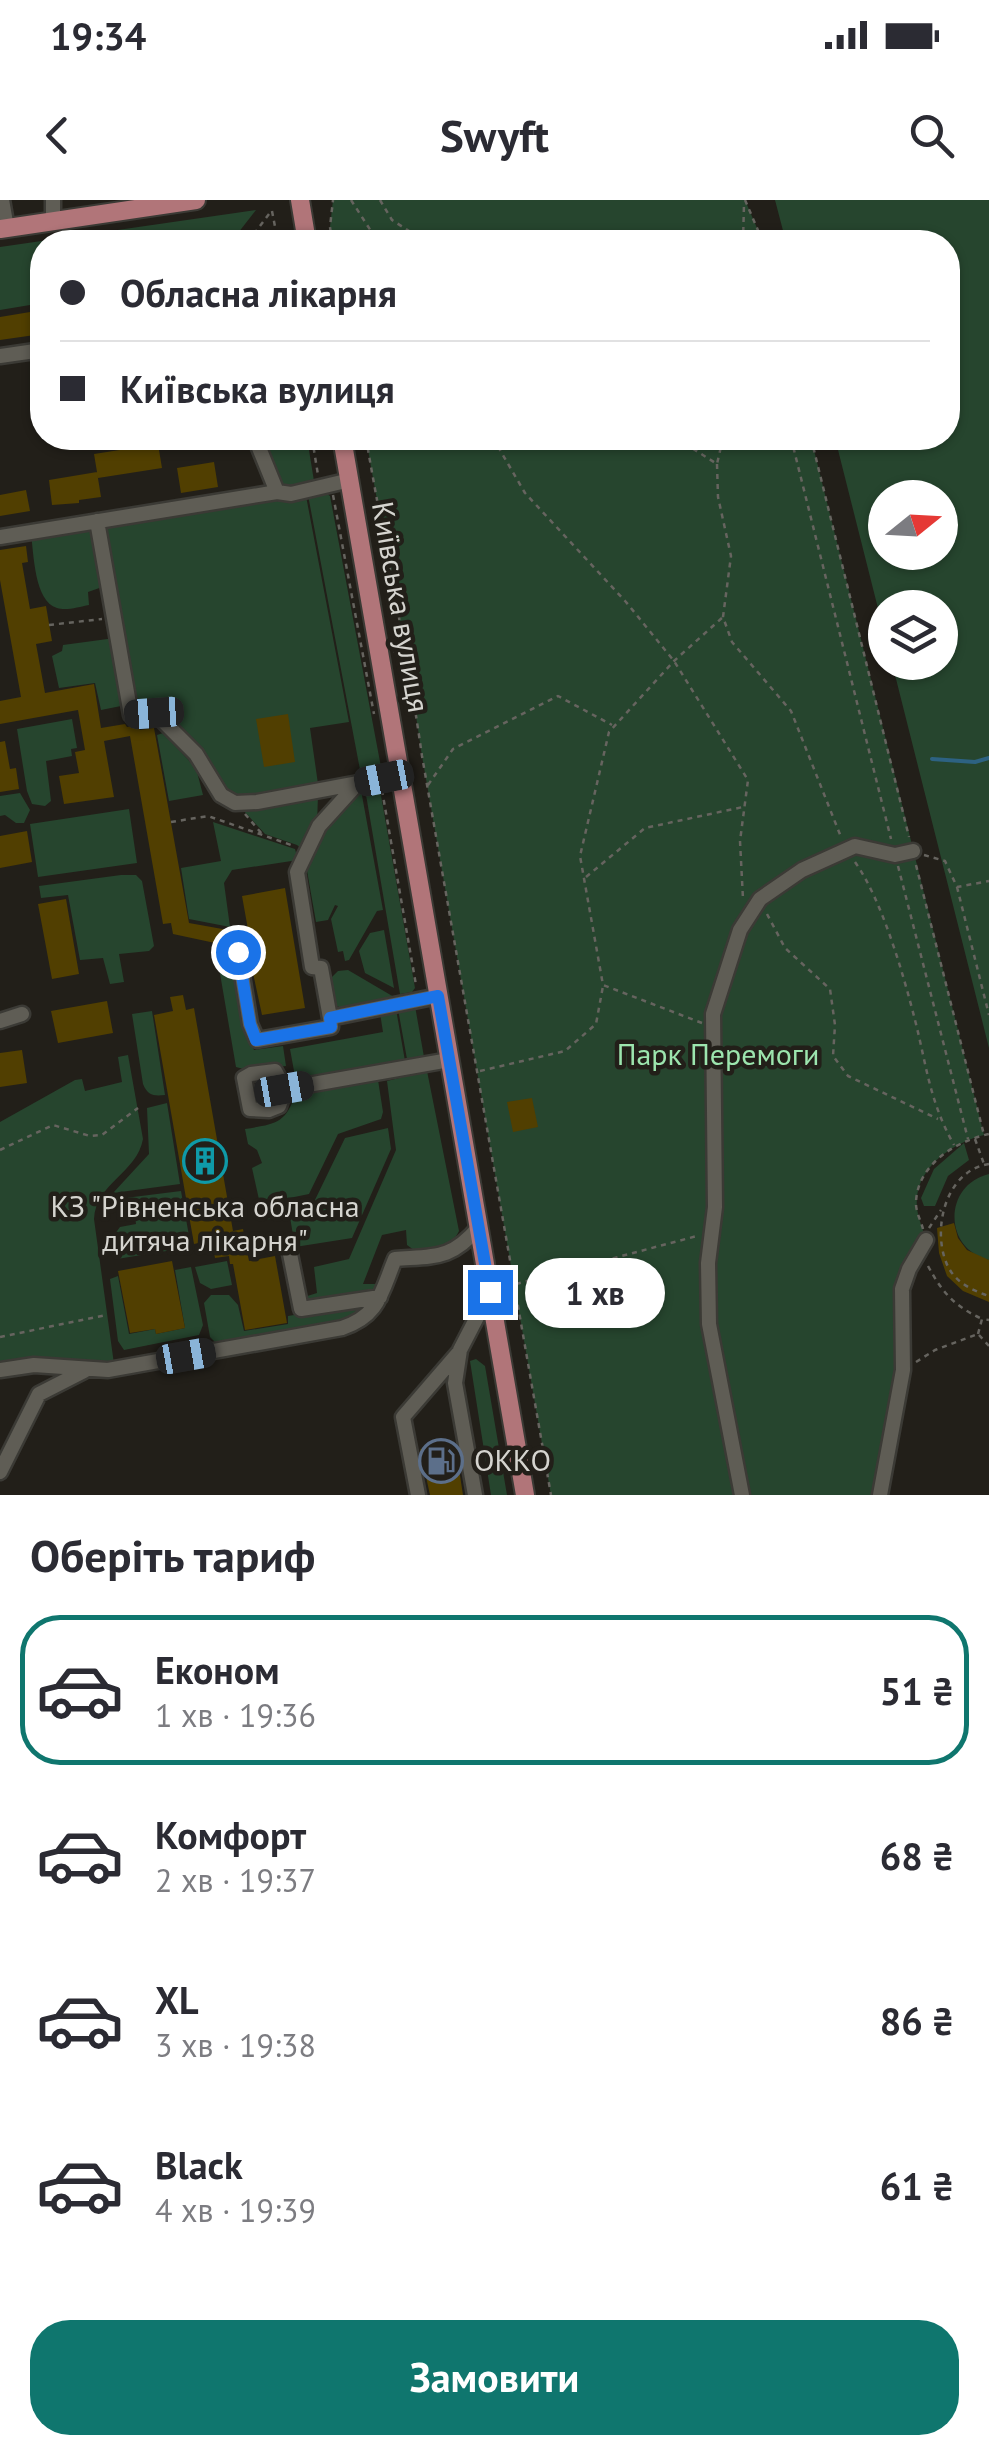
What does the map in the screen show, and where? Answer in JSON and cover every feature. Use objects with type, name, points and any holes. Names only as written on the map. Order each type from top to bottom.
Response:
[{"type":"main road","points":[[3,229],[196,200]]},
{"type":"main road","points":[[300,200],[305,230]]},
{"type":"main road","name":"Київська вулиця","points":[[344,450],[392,777],[438,996],[525,1495]]},
{"type":"street","points":[[2,200],[3,229]]},
{"type":"street","points":[[52,200],[54,222]]},
{"type":"street","points":[[0,356],[30,352]]},
{"type":"street","points":[[260,450],[276,492]]},
{"type":"street","points":[[0,537],[276,492],[291,494],[350,480]]},
{"type":"street","points":[[97,521],[131,714],[154,713],[196,754],[221,796],[235,802],[258,802],[392,777]]},
{"type":"street","points":[[238,952],[256,1040],[331,1027],[321,968],[312,967],[296,872],[319,826],[349,783]]},
{"type":"street","points":[[742,1495],[710,1324],[708,1263],[715,1208],[713,1014],[740,930],[760,899],[802,870],[846,849],[856,846],[895,856],[913,851]]},
{"type":"street","points":[[330,1018],[438,996]]},
{"type":"street","points":[[0,1021],[22,1014]]},
{"type":"street","points":[[284,1089],[449,1060]]},
{"type":"street","points":[[0,1370],[52,1365],[108,1370],[342,1328],[362,1322],[374,1311],[395,1259],[448,1254],[464,1245],[479,1227]]},
{"type":"street","points":[[880,1495],[904,1370],[902,1290],[926,1240]]},
{"type":"street","points":[[288,1244],[300,1308],[380,1296]]},
{"type":"street","points":[[418,1495],[402,1418],[460,1350],[490,1292]]},
{"type":"street","points":[[460,1350],[455,1383],[475,1495]]},
{"type":"street","points":[[0,1472],[39,1394],[84,1370]]},
{"type":"path","points":[[330,230],[333,200]]},
{"type":"path","points":[[352,200],[371,230]]},
{"type":"path","points":[[380,200],[392,220],[407,230]]},
{"type":"path","points":[[743,230],[744,201]]},
{"type":"path","points":[[744,201],[758,230]]},
{"type":"path","points":[[257,230],[272,210],[276,230]]},
{"type":"path","points":[[314,450],[320,486],[332,492],[376,725]]},
{"type":"path","points":[[368,450],[393,594],[404,634],[551,1495]]},
{"type":"path","points":[[500,450],[525,493],[626,602],[674,661],[748,780],[740,841],[746,920]]},
{"type":"path","points":[[695,450],[717,464]]},
{"type":"path","points":[[720,450],[718,497],[731,556],[723,617],[732,642],[791,711],[846,849],[869,882],[915,1019],[929,1091],[954,1145]]},
{"type":"path","points":[[794,450],[968,1139]]},
{"type":"path","points":[[814,450],[986,1134],[954,1145],[931,1166],[916,1204],[926,1240]]},
{"type":"path","points":[[478,1071],[566,1052],[596,1024],[603,985],[580,856],[609,732],[674,661],[723,617]]},
{"type":"path","points":[[49,625],[114,618]]},
{"type":"path","points":[[428,786],[453,749],[558,696],[614,726]]},
{"type":"path","points":[[392,777],[382,790],[419,1000]]},
{"type":"path","points":[[235,802],[263,836]]},
{"type":"path","points":[[584,878],[645,828],[744,807]]},
{"type":"path","points":[[171,822],[208,816],[298,847],[303,861]]},
{"type":"path","points":[[913,851],[945,861],[957,887],[989,1015]]},
{"type":"path","points":[[957,887],[989,881]]},
{"type":"path","points":[[760,899],[785,948],[830,989],[835,1025],[833,1056],[848,1076],[941,1120]]},
{"type":"path","points":[[603,985],[712,1027]]},
{"type":"path","points":[[0,1150],[53,1125],[102,1136],[138,1108]]},
{"type":"path","points":[[926,1240],[931,1223],[960,1180],[986,1164],[975,1137]]},
{"type":"path","points":[[945,1206],[942,1236],[946,1262],[956,1278],[989,1296]]},
{"type":"path","points":[[515,1285],[712,1232]]},
{"type":"path","points":[[928,1265],[941,1292],[959,1308],[989,1320]]},
{"type":"path","points":[[0,1338],[106,1315]]},
{"type":"path","points":[[978,1334],[982,1319]]},
{"type":"path","points":[[904,1370],[936,1350],[978,1334]]},
{"type":"path","points":[[978,1334],[989,1346]]},
{"type":"green space","points":[[333,200],[745,200],[758,230],[330,230]]},
{"type":"green space","points":[[775,200],[989,200],[989,1048],[896,680],[958,680],[958,590],[873,590],[868,570],[958,570],[958,480],[868,480],[868,569],[838,450],[960,450],[960,230],[783,230]]},
{"type":"green space","points":[[256,210],[240,230],[118,230]]},
{"type":"green space","points":[[30,243],[30,305],[0,310],[0,247]]},
{"type":"green space","points":[[266,450],[309,450],[314,481],[291,488],[282,486]]},
{"type":"green space","name":"Парк Перемоги","points":[[368,450],[814,450],[984,1135],[959,1144],[937,1160],[921,1181],[917,1194],[926,1240],[909,1269],[903,1370],[880,1495],[551,1495]]},
{"type":"green space","points":[[324,492],[330,496],[381,767],[361,775],[308,495]]},
{"type":"green space","points":[[278,495],[306,496],[349,722],[310,728],[318,784],[246,797],[232,795],[154,704],[131,707],[100,524]]},
{"type":"green space","points":[[93,526],[105,586],[88,592],[89,605],[68,609],[49,604],[39,587],[31,535]]},
{"type":"green space","points":[[115,638],[126,705],[101,710],[95,683],[59,688],[52,656],[62,651],[63,645]]},
{"type":"green space","points":[[72,719],[77,748],[71,749],[72,756],[46,761],[51,801],[45,806],[32,804],[17,729]]},
{"type":"green space","points":[[163,733],[196,768],[203,795],[169,801],[157,735]]},
{"type":"green space","points":[[365,789],[380,790],[415,988],[400,994]]},
{"type":"green space","points":[[361,790],[383,910],[377,911],[345,961],[343,951],[338,952],[331,919],[338,906],[335,905],[328,920],[316,922],[306,865],[323,830]]},
{"type":"green space","points":[[20,793],[30,810],[24,823],[0,816],[0,796]]},
{"type":"green space","points":[[318,795],[317,825],[303,850],[265,834],[244,811]]},
{"type":"green space","points":[[129,809],[137,863],[38,877],[30,824]]},
{"type":"green space","points":[[213,822],[295,849],[298,860],[232,870],[224,883],[230,927],[189,919],[181,868],[221,861]]},
{"type":"green space","points":[[136,875],[142,881],[154,946],[149,951],[119,954],[124,982],[110,984],[103,958],[80,960],[68,895],[41,898],[39,886]]},
{"type":"green space","points":[[384,930],[394,988],[365,973],[359,951],[370,933]]},
{"type":"green space","points":[[235,954],[248,1037],[254,1050],[283,1046],[286,1066],[247,1070],[236,1067],[217,956]]},
{"type":"green space","points":[[348,970],[394,997],[343,1009],[335,1005],[330,979],[338,971]]},
{"type":"green space","points":[[415,1006],[424,1057],[407,1059],[398,1009]]},
{"type":"green space","points":[[396,1009],[405,1061],[296,1082],[290,1049],[383,1032],[380,1013]]},
{"type":"green space","points":[[152,1011],[165,1095],[152,1094],[143,1084],[132,1014]]},
{"type":"green space","points":[[128,1055],[143,1139],[133,1161],[102,1196],[94,1219],[114,1364],[0,1367],[0,1122],[75,1080],[82,1079],[85,1091],[122,1082],[118,1057]]},
{"type":"green space","points":[[427,1071],[459,1231],[447,1245],[418,1253],[407,1245],[406,1230],[382,1235],[363,1284],[378,1284],[375,1290],[305,1302],[304,1297],[317,1293],[314,1267],[349,1259],[396,1150],[387,1081]]},
{"type":"green space","points":[[378,1080],[381,1119],[338,1134],[309,1194],[260,1204],[252,1168],[262,1163],[257,1150],[248,1144],[245,1129],[283,1117],[295,1094]]},
{"type":"green space","points":[[167,1103],[180,1184],[113,1193],[149,1154],[147,1108]]},
{"type":"green space","points":[[388,1128],[391,1149],[352,1238],[295,1247],[290,1217],[262,1220],[262,1212],[314,1202],[345,1138]]},
{"type":"green space","points":[[964,1143],[969,1160],[948,1176],[935,1206],[924,1206],[921,1198],[934,1169]]},
{"type":"green space","points":[[989,1174],[989,1260],[974,1254],[963,1243],[954,1217],[963,1191],[974,1180]]},
{"type":"green space","points":[[181,1191],[191,1247],[117,1259],[114,1235],[120,1227],[136,1224],[134,1208],[118,1209],[117,1199]]},
{"type":"green space","points":[[227,1261],[232,1285],[211,1289],[200,1283],[195,1267]]},
{"type":"green space","points":[[191,1267],[203,1325],[199,1335],[124,1350],[118,1341],[110,1279],[118,1276],[129,1334],[155,1329],[156,1334],[185,1328],[175,1270]]},
{"type":"green space","points":[[211,1295],[229,1295],[238,1305],[244,1331],[288,1324],[288,1316],[367,1303],[365,1310],[350,1322],[215,1342],[210,1337],[204,1303]]},
{"type":"green space","points":[[476,1359],[485,1366],[507,1495],[491,1495],[470,1361]]},
{"type":"building","points":[[30,312],[30,336],[0,340],[0,317]]},
{"type":"building","points":[[159,450],[162,468],[98,478],[94,454]]},
{"type":"building","points":[[214,462],[218,487],[181,493],[177,468]]},
{"type":"building","points":[[97,472],[101,497],[52,505],[49,480]]},
{"type":"building","points":[[26,490],[30,511],[0,516],[0,495]]},
{"type":"building","points":[[26,546],[28,562],[22,563],[30,609],[46,606],[52,641],[36,644],[45,693],[94,684],[101,728],[125,724],[139,725],[140,730],[154,728],[189,923],[228,930],[232,942],[229,946],[173,934],[171,923],[163,924],[130,736],[104,741],[114,797],[64,804],[59,776],[79,773],[75,752],[85,750],[78,710],[0,724],[0,701],[21,697],[0,580],[0,550]]},
{"type":"building","points":[[288,714],[295,762],[264,767],[256,719]]},
{"type":"building","points":[[5,741],[10,769],[16,768],[19,789],[0,792],[0,742]]},
{"type":"building","points":[[27,831],[32,862],[0,868],[0,836]]},
{"type":"building","points":[[285,888],[305,1008],[262,1015],[245,936],[249,935],[242,896]]},
{"type":"building","points":[[66,899],[79,974],[52,979],[38,904]]},
{"type":"building","name":"КЗ \"Рівненська обласна дитяча лікарня\"","points":[[183,995],[186,1010],[194,1008],[233,1231],[243,1229],[249,1261],[275,1256],[287,1323],[245,1330],[229,1256],[215,1258],[212,1240],[194,1244],[154,1015],[173,1011],[170,997]]},
{"type":"building","points":[[107,1001],[113,1033],[58,1043],[51,1011]]},
{"type":"building","points":[[22,1050],[27,1083],[0,1087],[0,1053]]},
{"type":"building","points":[[532,1098],[538,1127],[513,1132],[507,1102]]},
{"type":"building","points":[[954,1223],[967,1250],[989,1260],[989,1302],[963,1291],[947,1276],[939,1253],[937,1228]]},
{"type":"building","points":[[172,1261],[185,1328],[156,1334],[155,1329],[130,1333],[118,1271]]},
{"type":"building","name":"ОККО","points":[[455,1443],[463,1495],[430,1495],[420,1449]]},
{"type":"waterway","points":[[932,759],[975,762],[989,758]]},
{"type":"place","name":"КЗ \"Рівненська обласна дитяча лікарня\"","points":[[205,1161]]},
{"type":"place","name":"ОККО","points":[[441,1461]]},
{"type":"route","points":[[238,952],[256,1040],[331,1027],[330,1018],[438,996],[490,1292]]}]
